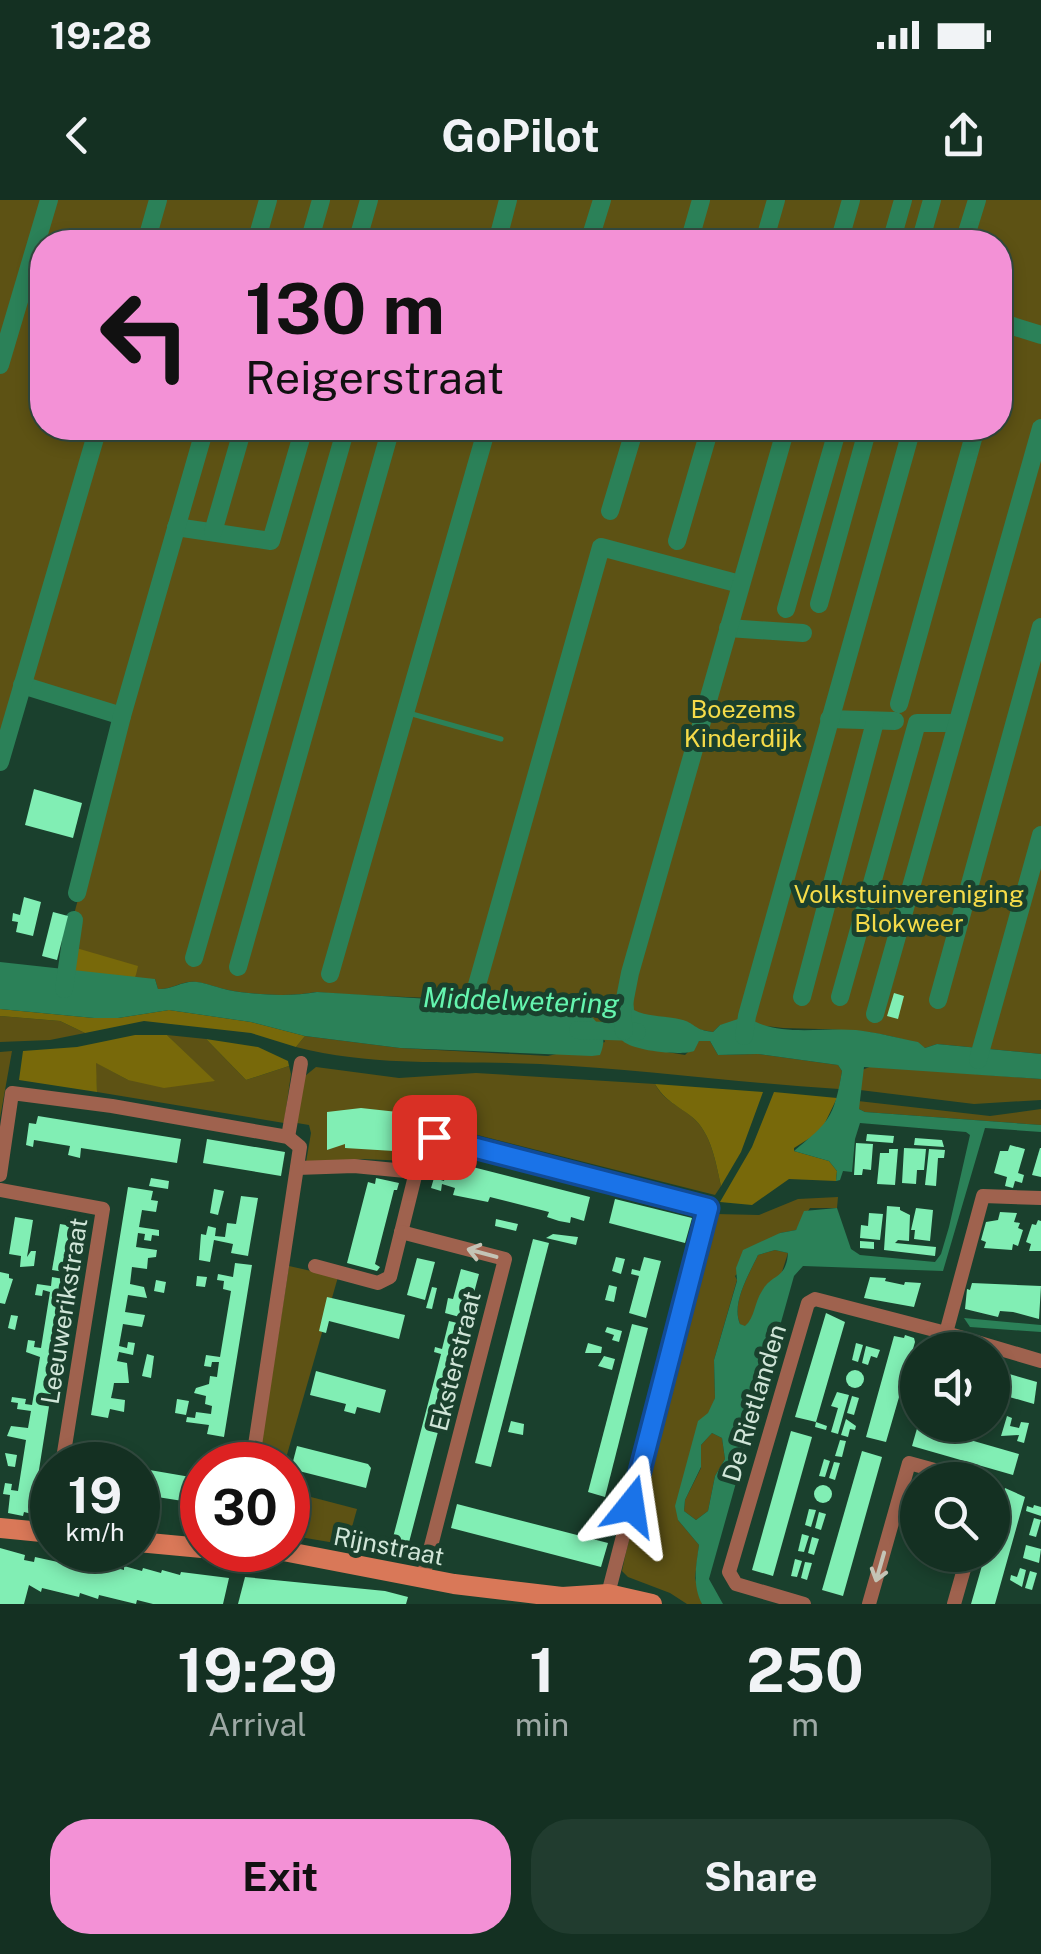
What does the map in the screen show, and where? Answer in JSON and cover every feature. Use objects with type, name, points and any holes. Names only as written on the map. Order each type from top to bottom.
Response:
[{"type":"street","points":[[288,1137],[301,1063]]},
{"type":"street","points":[[0,1175],[12,1093],[288,1137],[300,1147],[255,1442]]},
{"type":"street","points":[[315,1266],[378,1283],[390,1277],[416,1172],[425,1144],[434,1137],[708,1208],[608,1594]]},
{"type":"street","points":[[297,1168],[354,1166],[416,1172]]},
{"type":"street","name":"Leeuwerikstraat","points":[[0,1190],[103,1209],[66,1442]]},
{"type":"street","points":[[946,1332],[983,1196],[1041,1198]]},
{"type":"street","name":"Eksterstraat","points":[[401,1232],[505,1259],[423,1577]]},
{"type":"street","name":"De Rietlanden","points":[[804,1604],[736,1584],[729,1572],[808,1303],[815,1299],[942,1332]]},
{"type":"street","points":[[1010,1352],[1041,1361]]},
{"type":"street","points":[[869,1604],[900,1497]]},
{"type":"street","points":[[0,1528],[30,1529]]},
{"type":"street","name":"Rijnstraat","points":[[310,1556],[491,1588],[562,1597],[608,1594],[652,1604]]},
{"type":"street","points":[[954,1604],[963,1572]]},
{"type":"green space","name":"Boezems Kinderdijk","points":[[0,200],[1041,200],[1041,1054],[937,1044],[925,1048],[891,1036],[855,1031],[736,1024],[720,1025],[713,1032],[614,1015],[661,1051],[685,1055],[699,1041],[710,1041],[718,1055],[758,1054],[838,1065],[842,1071],[839,1089],[577,1066],[387,1061],[296,1047],[305,1036],[400,1048],[548,1056],[605,1042],[600,1026],[566,1015],[496,1003],[316,992],[260,994],[191,982],[158,989],[155,979],[135,979],[136,973],[60,967],[81,888],[72,883],[121,716],[20,682],[0,749]]},
{"type":"green space","points":[[0,1016],[60,1021],[85,1033],[50,1040],[0,1042]]},
{"type":"green space","points":[[167,1035],[206,1039],[246,1080],[289,1066],[284,1123],[97,1092],[95,1062],[128,1080],[214,1081]]},
{"type":"green space","points":[[12,1051],[0,1118],[0,1052]]},
{"type":"green space","points":[[872,1066],[1041,1079],[1041,1100],[974,1104],[860,1090],[862,1070]]},
{"type":"green space","points":[[316,1067],[399,1078],[476,1073],[655,1084],[704,1131],[721,1186],[715,1195],[426,1122],[418,1128],[409,1161],[362,1159],[305,1168],[311,1133],[309,1125],[297,1123],[305,1076]]},
{"type":"green space","points":[[858,1101],[990,1116],[1041,1109],[1041,1125],[865,1112],[859,1109]]},
{"type":"green space","points":[[838,1197],[837,1208],[810,1208],[796,1230],[780,1233],[735,1276],[714,1360],[715,1398],[678,1520],[699,1545],[695,1578],[702,1604],[687,1604],[628,1577],[622,1571],[626,1552],[715,1214],[759,1215],[798,1199]]},
{"type":"green space","points":[[775,1250],[788,1253],[781,1275],[769,1283],[745,1327],[738,1316],[742,1289],[758,1255]]},
{"type":"green space","points":[[289,1266],[338,1277],[291,1442],[262,1442]]},
{"type":"green space","points":[[712,1433],[722,1438],[725,1459],[715,1476],[708,1511],[696,1520],[684,1511],[685,1500],[701,1468],[701,1445]]},
{"type":"green space","points":[[310,1497],[357,1509],[347,1545],[310,1539]]},
{"type":"shaded area","points":[[667,840],[633,998],[634,1010],[683,1020],[713,1032],[720,1025],[747,1016],[770,1027],[863,1031],[918,1042],[925,1048],[937,1044],[1041,1054],[1041,1079],[864,1067],[859,1109],[865,1112],[1041,1125],[1041,1132],[985,1128],[943,1271],[803,1266],[794,1276],[709,1579],[723,1604],[702,1604],[696,1582],[699,1545],[678,1520],[675,1506],[698,1421],[708,1413],[715,1398],[714,1360],[743,1250],[796,1230],[804,1211],[837,1208],[851,1249],[860,1255],[935,1262],[949,1227],[970,1135],[860,1123],[852,1172],[843,1171],[836,1181],[837,1171],[829,1161],[794,1151],[828,1119],[842,1071],[838,1065],[758,1054],[718,1055],[710,1041],[699,1041],[694,1051],[688,1052],[644,1049],[621,1039],[614,1014],[622,1013]],"holes":[[[775,1250],[788,1253],[784,1268],[762,1291],[748,1323],[740,1324],[739,1298],[750,1271],[758,1255]],[[712,1433],[722,1438],[725,1459],[715,1476],[708,1511],[696,1520],[684,1511],[685,1500],[701,1467],[701,1445]]]},
{"type":"shaded area","points":[[66,945],[138,966],[135,979],[59,970]]},
{"type":"shaded area","points":[[0,962],[155,979],[158,989],[197,982],[261,994],[317,992],[479,1002],[590,1015],[601,1029],[603,1043],[600,1055],[592,1056],[400,1048],[305,1036],[251,1022],[169,1010],[94,1018],[0,1009]]},
{"type":"shaded area","points":[[0,1009],[94,1018],[169,1010],[251,1022],[305,1036],[296,1047],[251,1033],[144,1021],[85,1033],[60,1021],[0,1016]]},
{"type":"shaded area","points":[[135,1035],[167,1035],[215,1081],[164,1088],[128,1080],[96,1063],[97,1092],[19,1080],[23,1051],[77,1047]]},
{"type":"shaded area","points":[[206,1039],[258,1047],[288,1061],[289,1066],[246,1080]]},
{"type":"shaded area","points":[[655,1084],[763,1092],[741,1152],[721,1186],[704,1131]]},
{"type":"shaded area","points":[[774,1092],[837,1098],[821,1131],[794,1148],[829,1161],[837,1171],[836,1181],[789,1179],[752,1205],[720,1202],[752,1147]]},
{"type":"shaded area","points":[[964,1318],[1041,1325],[1041,1332],[970,1327]]},
{"type":"building","points":[[34,789],[82,803],[73,838],[25,825]]},
{"type":"building","points":[[24,897],[41,902],[33,936],[16,932],[18,922],[12,921],[13,913],[20,915]]},
{"type":"building","points":[[53,912],[68,916],[57,960],[42,956]]},
{"type":"building","points":[[894,993],[904,996],[898,1019],[887,1016]]},
{"type":"building","points":[[361,1108],[416,1114],[407,1148],[410,1152],[345,1148],[345,1144],[327,1150],[327,1112]]},
{"type":"building","points":[[38,1116],[181,1139],[177,1163],[81,1148],[80,1158],[68,1155],[70,1146],[34,1140],[33,1147],[26,1145],[29,1123],[36,1124]]},
{"type":"building","points":[[867,1134],[894,1136],[893,1143],[866,1141]]},
{"type":"building","points":[[915,1138],[942,1140],[944,1147],[914,1145]]},
{"type":"building","points":[[207,1139],[285,1152],[281,1176],[203,1163]]},
{"type":"building","points":[[856,1143],[873,1144],[871,1170],[863,1169],[862,1175],[854,1175]]},
{"type":"building","points":[[1010,1145],[1025,1149],[1018,1173],[1024,1175],[1022,1183],[1015,1181],[1013,1188],[1005,1186],[1007,1177],[994,1173],[1000,1151],[1008,1151]]},
{"type":"building","points":[[904,1148],[926,1149],[924,1170],[917,1170],[916,1184],[902,1183]]},
{"type":"building","points":[[1041,1148],[1041,1177],[1032,1175]]},
{"type":"building","points":[[889,1149],[898,1149],[895,1185],[877,1184],[880,1153],[889,1153]]},
{"type":"building","points":[[929,1149],[945,1150],[944,1158],[938,1158],[936,1186],[925,1185]]},
{"type":"building","points":[[449,1161],[590,1197],[584,1221],[571,1217],[570,1223],[559,1221],[547,1217],[549,1212],[490,1197],[488,1202],[453,1195],[455,1188],[442,1184],[441,1191],[431,1188],[434,1178],[444,1181]]},
{"type":"building","points":[[151,1178],[169,1181],[168,1189],[149,1186]]},
{"type":"building","points":[[376,1178],[399,1183],[375,1264],[380,1267],[377,1271],[347,1263],[368,1182],[375,1184]]},
{"type":"building","points":[[128,1187],[153,1191],[151,1200],[158,1201],[156,1212],[142,1210],[139,1227],[159,1230],[159,1236],[144,1240],[145,1234],[138,1233],[136,1247],[157,1250],[156,1257],[148,1258],[147,1269],[132,1267],[130,1284],[144,1287],[147,1298],[128,1295],[125,1312],[145,1315],[142,1327],[123,1324],[119,1346],[127,1348],[128,1342],[135,1343],[133,1355],[119,1352],[117,1361],[127,1363],[129,1383],[114,1383],[111,1398],[125,1400],[124,1412],[110,1409],[108,1418],[91,1415]]},
{"type":"building","points":[[214,1189],[224,1191],[218,1215],[210,1213]]},
{"type":"building","points":[[241,1196],[258,1198],[248,1256],[231,1253],[233,1244],[214,1240],[210,1262],[199,1260],[201,1234],[206,1235],[208,1226],[216,1228],[215,1236],[225,1237],[227,1223],[236,1224]]},
{"type":"building","points":[[615,1199],[692,1218],[685,1243],[609,1223]]},
{"type":"building","points":[[887,1206],[900,1207],[910,1215],[909,1241],[895,1243],[936,1247],[935,1256],[884,1250]]},
{"type":"building","points":[[916,1208],[933,1210],[930,1241],[914,1239],[915,1230],[911,1230]]},
{"type":"building","points":[[1000,1212],[1017,1213],[1014,1222],[1020,1223],[1018,1228],[1023,1230],[1018,1246],[1013,1244],[1012,1250],[984,1248],[986,1242],[981,1240],[986,1222],[998,1220]]},
{"type":"building","points":[[869,1213],[883,1214],[880,1240],[860,1238],[861,1225],[868,1226]]},
{"type":"building","points":[[15,1217],[33,1220],[27,1257],[36,1251],[34,1266],[20,1267],[21,1256],[9,1254]]},
{"type":"building","points":[[496,1219],[518,1224],[516,1231],[495,1226]]},
{"type":"building","points":[[1038,1220],[1041,1251],[1029,1251],[1031,1244],[1026,1242],[1032,1224],[1036,1225]]},
{"type":"building","points":[[60,1224],[78,1227],[71,1273],[52,1270]]},
{"type":"building","points":[[553,1234],[578,1237],[576,1245],[546,1238]]},
{"type":"building","points":[[533,1239],[549,1243],[491,1467],[475,1463]]},
{"type":"building","points":[[860,1241],[874,1242],[874,1249],[860,1248]]},
{"type":"building","points":[[616,1257],[625,1259],[621,1274],[612,1271]]},
{"type":"building","points":[[644,1257],[661,1261],[646,1318],[629,1313],[639,1276],[631,1274],[632,1269],[640,1271]]},
{"type":"building","points":[[417,1258],[435,1262],[425,1300],[407,1295]]},
{"type":"building","points":[[235,1263],[252,1265],[224,1437],[207,1434],[209,1425],[186,1422],[187,1417],[195,1418],[196,1412],[211,1414],[212,1406],[205,1404],[206,1396],[194,1393],[196,1388],[209,1384],[210,1376],[217,1377],[219,1362],[204,1366],[206,1355],[220,1357],[231,1291],[223,1289],[224,1281],[217,1280],[218,1274],[233,1277]]},
{"type":"building","points":[[461,1269],[479,1274],[467,1319],[445,1313]]},
{"type":"building","points":[[0,1272],[13,1279],[5,1304],[0,1303]]},
{"type":"building","points":[[197,1276],[207,1277],[205,1287],[196,1286]]},
{"type":"building","points":[[52,1277],[69,1280],[43,1442],[30,1442],[30,1514],[24,1512],[23,1516],[8,1513],[10,1495],[3,1494],[5,1483],[18,1491],[26,1440],[7,1436],[11,1426],[28,1428],[31,1411],[17,1409],[18,1403],[11,1402],[12,1397],[26,1399],[25,1404],[32,1405],[40,1357],[26,1352],[28,1340],[41,1348],[50,1292],[43,1290],[42,1296],[35,1295],[37,1284],[51,1286]]},
{"type":"building","points":[[870,1277],[904,1285],[921,1283],[914,1307],[864,1298]]},
{"type":"building","points":[[156,1280],[166,1282],[164,1293],[154,1291]]},
{"type":"building","points":[[972,1283],[1041,1286],[1039,1319],[1000,1311],[998,1317],[965,1309],[967,1289]]},
{"type":"building","points":[[609,1285],[617,1287],[614,1302],[605,1300]]},
{"type":"building","points":[[432,1287],[437,1288],[432,1309],[426,1308]]},
{"type":"building","points":[[327,1297],[405,1315],[399,1339],[329,1321],[326,1333],[319,1331]]},
{"type":"building","points":[[826,1313],[845,1322],[816,1422],[795,1417]]},
{"type":"building","points":[[11,1315],[18,1316],[15,1330],[8,1328]]},
{"type":"building","points":[[449,1321],[466,1325],[407,1550],[391,1545],[441,1354],[434,1352],[435,1347],[442,1349]]},
{"type":"building","points":[[632,1324],[648,1328],[605,1497],[588,1492]]},
{"type":"building","points":[[607,1327],[622,1331],[619,1342],[605,1332]]},
{"type":"building","points":[[894,1336],[900,1337],[900,1394],[886,1442],[866,1437]]},
{"type":"building","points":[[588,1343],[602,1347],[601,1353],[585,1353]]},
{"type":"building","points":[[856,1343],[863,1345],[858,1362],[852,1360]]},
{"type":"building","points":[[866,1346],[880,1350],[877,1358],[871,1356],[868,1365],[862,1363]]},
{"type":"building","points":[[147,1354],[154,1356],[151,1378],[142,1376]]},
{"type":"building","points":[[604,1356],[615,1359],[612,1370],[598,1366]]},
{"type":"building","points":[[855,1370],[864,1379],[855,1388],[846,1379]]},
{"type":"building","points":[[316,1371],[386,1390],[380,1413],[357,1407],[355,1414],[344,1411],[346,1404],[310,1395]]},
{"type":"building","points":[[1010,1374],[1037,1382],[1034,1404],[1010,1397]]},
{"type":"building","points":[[837,1392],[849,1395],[838,1434],[831,1432],[838,1408],[831,1406]]},
{"type":"building","points":[[852,1396],[859,1398],[854,1415],[847,1413]]},
{"type":"building","points":[[177,1399],[189,1401],[186,1415],[175,1413]]},
{"type":"building","points":[[846,1419],[856,1426],[855,1430],[850,1429],[848,1437],[841,1435]]},
{"type":"building","points":[[511,1421],[524,1424],[523,1435],[508,1432]]},
{"type":"building","points":[[1021,1422],[1029,1423],[1024,1443],[1017,1441],[1019,1435],[1010,1436],[1010,1426],[1019,1428]]},
{"type":"building","points":[[791,1431],[812,1437],[773,1576],[752,1570]]},
{"type":"building","points":[[840,1440],[846,1441],[842,1457],[835,1456]]},
{"type":"building","points":[[913,1442],[977,1442],[1019,1454],[1013,1475],[1010,1462],[968,1462],[912,1446]]},
{"type":"building","points":[[310,1449],[368,1464],[371,1468],[366,1488],[310,1474]]},
{"type":"building","points":[[862,1451],[882,1457],[843,1596],[822,1590]]},
{"type":"building","points":[[5,1453],[17,1455],[15,1467],[8,1466]]},
{"type":"building","points":[[824,1459],[830,1461],[825,1477],[819,1476]]},
{"type":"building","points":[[834,1462],[840,1463],[835,1480],[829,1478]]},
{"type":"building","points":[[160,1472],[180,1475],[180,1501],[160,1497]]},
{"type":"building","points":[[823,1485],[832,1494],[823,1503],[814,1494]]},
{"type":"building","points":[[1010,1490],[1025,1497],[1010,1550]]},
{"type":"building","points":[[457,1504],[608,1543],[601,1567],[451,1528]]},
{"type":"building","points":[[1027,1506],[1041,1507],[1041,1516],[1026,1511]]},
{"type":"building","points":[[809,1509],[816,1510],[811,1527],[805,1525]]},
{"type":"building","points":[[819,1512],[826,1514],[821,1530],[815,1528]]},
{"type":"building","points":[[1034,1518],[1041,1520],[1036,1537],[1029,1535]]},
{"type":"building","points":[[802,1534],[809,1536],[804,1552],[798,1551]]},
{"type":"building","points":[[812,1537],[819,1539],[814,1555],[808,1553]]},
{"type":"building","points":[[1026,1545],[1041,1549],[1039,1563],[1023,1558]]},
{"type":"building","points":[[0,1548],[25,1555],[24,1560],[30,1561],[30,1572],[162,1570],[229,1578],[223,1604],[153,1604],[137,1600],[136,1604],[99,1595],[98,1599],[80,1593],[79,1597],[42,1588],[41,1592],[29,1585],[24,1604],[0,1604]]},
{"type":"building","points":[[795,1559],[802,1561],[797,1577],[791,1576]]},
{"type":"building","points":[[805,1562],[812,1563],[807,1580],[801,1578]]},
{"type":"building","points":[[1020,1568],[1026,1570],[1022,1587],[1010,1580],[1011,1575],[1017,1577]]},
{"type":"building","points":[[1030,1571],[1037,1573],[1032,1590],[1025,1588]]},
{"type":"building","points":[[980,1572],[1004,1572],[995,1604],[971,1604]]},
{"type":"building","points":[[245,1577],[385,1591],[408,1597],[406,1604],[238,1604]]},
{"type":"waterway","points":[[40,230],[49,200]]},
{"type":"waterway","points":[[149,230],[158,200]]},
{"type":"waterway","points":[[259,230],[268,200]]},
{"type":"waterway","points":[[312,230],[321,200]]},
{"type":"waterway","points":[[360,230],[369,200]]},
{"type":"waterway","points":[[500,230],[508,200]]},
{"type":"waterway","points":[[593,230],[602,200]]},
{"type":"waterway","points":[[692,230],[701,200]]},
{"type":"waterway","points":[[767,230],[776,200]]},
{"type":"waterway","points":[[842,230],[851,200]]},
{"type":"waterway","points":[[894,230],[903,200]]},
{"type":"waterway","points":[[923,230],[932,200]]},
{"type":"waterway","points":[[968,230],[977,200]]},
{"type":"waterway","points":[[0,365],[30,264]]},
{"type":"waterway","points":[[1012,326],[1041,335]]},
{"type":"waterway","points":[[875,1014],[1041,428]]},
{"type":"waterway","points":[[0,762],[94,440]]},
{"type":"waterway","points":[[77,893],[122,716],[202,440]]},
{"type":"waterway","points":[[213,532],[240,440]]},
{"type":"waterway","points":[[176,527],[271,541],[300,440]]},
{"type":"waterway","points":[[194,958],[343,440]]},
{"type":"waterway","points":[[238,967],[388,440]]},
{"type":"waterway","points":[[330,974],[484,440]]},
{"type":"waterway","points":[[610,511],[631,440]]},
{"type":"waterway","points":[[677,541],[706,440]]},
{"type":"waterway","points":[[624,1031],[622,1014],[630,973],[783,440]]},
{"type":"waterway","points":[[786,609],[835,440]]},
{"type":"waterway","points":[[819,604],[865,440]]},
{"type":"waterway","points":[[744,1036],[909,440]]},
{"type":"waterway","points":[[899,704],[973,440]]},
{"type":"waterway","points":[[477,985],[601,547],[740,584]]},
{"type":"waterway","points":[[938,1000],[1041,627]]},
{"type":"waterway","points":[[728,628],[803,633]]},
{"type":"waterway","points":[[22,685],[122,716]]},
{"type":"waterway","points":[[405,712],[501,739]]},
{"type":"waterway","points":[[829,719],[895,721]]},
{"type":"waterway","points":[[802,997],[875,722]]},
{"type":"waterway","points":[[840,997],[917,723],[957,723]]},
{"type":"waterway","points":[[978,1060],[1041,835]]},
{"type":"waterway","points":[[64,989],[74,920]]},
{"type":"waterway","name":"Middelwetering","points":[[578,1030],[637,1032]]},
{"type":"route","points":[[434,1137],[708,1208],[631,1506]]},
{"type":"park label","name":"Volkstuinvereniging Blokweer","points":[[909,908]]}]
